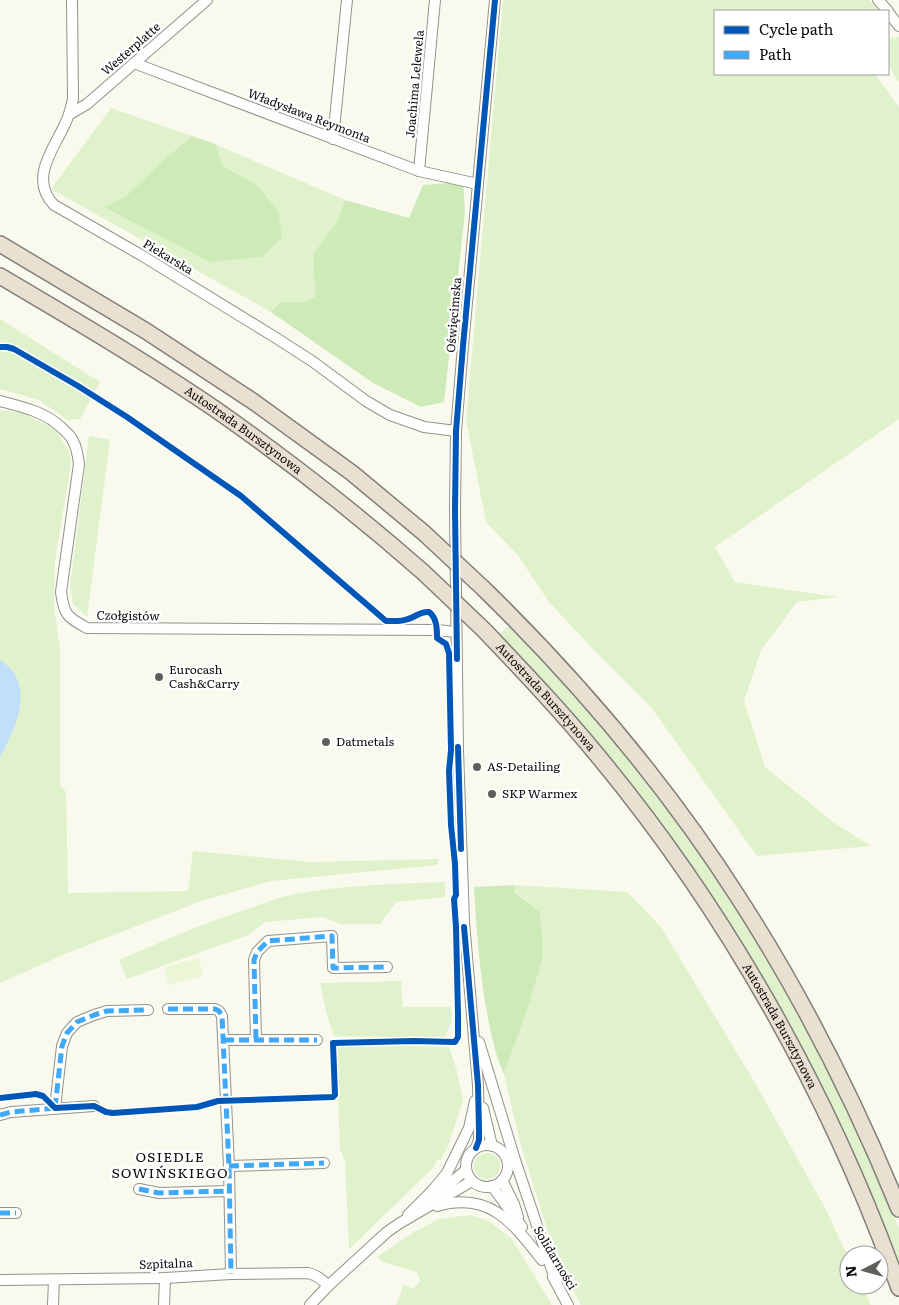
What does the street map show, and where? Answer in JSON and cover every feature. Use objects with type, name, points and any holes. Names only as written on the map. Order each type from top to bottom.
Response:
[{"type":"highway","points":[[0,244],[146,331],[254,402],[352,473],[424,533],[484,589],[583,692],[646,769],[706,849],[752,919],[800,1001],[831,1059],[879,1160],[899,1208]]},
{"type":"highway","name":"Autostrada Bursztynowa","points":[[0,276],[122,349],[215,410],[324,489],[423,572],[484,630],[550,700],[627,792],[675,856],[775,1015],[828,1117],[875,1224],[899,1288]]},
{"type":"street","name":"Piekarska","points":[[72,0],[73,98],[70,114],[50,154],[44,172],[44,191],[48,199],[54,205],[141,255],[274,336],[312,361],[366,401],[390,414],[424,427],[456,431]]},
{"type":"street","name":"Westerplatte","points":[[70,114],[87,104],[207,0]]},
{"type":"street","points":[[333,139],[347,0]]},
{"type":"street","name":"Joachima Lelewela","points":[[419,171],[435,0]]},
{"type":"street","name":"Oświęcimska","points":[[472,1020],[464,922],[456,632],[456,431],[462,346],[495,0]]},
{"type":"street","points":[[878,0],[887,10]]},
{"type":"street","points":[[889,12],[899,26]]},
{"type":"street","name":"Władysława Reymonta","points":[[134,63],[419,171],[478,184]]},
{"type":"street","name":"Czołgistów","points":[[0,401],[40,413],[58,425],[73,439],[79,464],[61,592],[63,606],[68,617],[87,628],[427,630],[456,632]]},
{"type":"street","points":[[256,1039],[254,960],[257,952],[268,941],[332,936],[333,968],[387,967]]},
{"type":"street","points":[[168,1009],[215,1009],[222,1016],[232,1274]]},
{"type":"street","points":[[55,1108],[62,1046],[67,1033],[77,1022],[107,1011],[148,1010]]},
{"type":"street","points":[[472,1020],[478,1085],[479,1140],[476,1148]]},
{"type":"street","points":[[472,1020],[556,1282]]},
{"type":"street","points":[[224,1040],[317,1040]]},
{"type":"street","points":[[478,1085],[492,1146]]},
{"type":"street","points":[[400,1223],[447,1173],[469,1128],[478,1085]]},
{"type":"street","points":[[0,1115],[10,1112],[94,1106]]},
{"type":"street","points":[[484,1145],[492,1146],[498,1149],[507,1160],[506,1174],[496,1185],[489,1187],[480,1186],[472,1182],[466,1170],[467,1158],[476,1148],[484,1145]]},
{"type":"street","points":[[229,1166],[324,1163]]},
{"type":"street","points":[[310,1305],[387,1232],[466,1170]]},
{"type":"street","name":"Solidarności","points":[[502,1180],[514,1204],[520,1223]]},
{"type":"street","points":[[400,1223],[472,1182]]},
{"type":"street","name":"Solidarności","points":[[492,1186],[520,1223],[568,1305]]},
{"type":"street","points":[[139,1189],[159,1193],[229,1191]]},
{"type":"street","points":[[400,1223],[450,1202],[470,1202],[486,1207],[504,1217],[516,1227],[542,1260]]},
{"type":"street","points":[[0,1213],[16,1213]]},
{"type":"street","name":"Szpitalna","points":[[0,1280],[165,1278],[232,1274],[308,1273],[320,1277],[328,1286]]},
{"type":"street","points":[[164,1305],[165,1278]]},
{"type":"street","points":[[53,1305],[54,1280]]},
{"type":"green space","points":[[503,0],[869,0],[878,10],[714,10],[714,75],[876,75],[899,107],[899,419],[715,547],[735,582],[838,597],[797,602],[761,650],[744,701],[765,767],[833,822],[871,846],[757,856],[651,707],[549,602],[517,554],[486,522],[466,420]]},
{"type":"green space","points":[[899,37],[899,82],[889,64],[890,38]]},
{"type":"green space","points":[[111,108],[192,136],[125,197],[105,207],[257,185],[223,166],[215,144],[345,200],[337,222],[313,254],[315,297],[305,302],[280,302],[271,312],[51,189]]},
{"type":"green space","points":[[192,136],[215,144],[223,166],[257,185],[278,211],[282,237],[262,257],[210,262],[104,207],[125,197]]},
{"type":"green space","points":[[463,182],[465,212],[444,402],[421,407],[373,383],[271,312],[280,302],[305,302],[315,297],[313,254],[337,222],[345,200],[409,218],[423,185]]},
{"type":"green space","points":[[0,319],[100,382],[80,419],[68,420],[39,400],[0,389]]},
{"type":"green space","points":[[0,410],[22,413],[55,429],[69,451],[71,463],[55,561],[54,605],[60,650],[60,785],[66,792],[68,893],[188,891],[193,851],[311,862],[438,859],[438,865],[271,881],[201,901],[65,954],[0,983]]},
{"type":"green space","points":[[89,436],[110,440],[87,617],[73,604],[70,587]]},
{"type":"green space","points":[[510,624],[597,719],[660,797],[702,854],[745,921],[792,1000],[844,1100],[883,1188],[899,1228],[899,1270],[889,1250],[889,1245],[887,1245],[736,938],[498,636]]},
{"type":"green space","points":[[445,882],[445,897],[396,902],[380,924],[340,924],[323,917],[265,922],[248,935],[127,979],[119,960],[200,926],[290,895],[348,887]]},
{"type":"green space","points":[[515,885],[627,892],[661,927],[758,1088],[824,1206],[842,1245],[839,1245],[839,1295],[866,1295],[871,1305],[581,1305],[555,1255],[520,1142],[504,1074],[542,961],[540,912],[514,891]]},
{"type":"green space","points":[[515,885],[514,892],[540,912],[542,961],[504,1074],[496,1052],[486,1006],[478,946],[474,887]]},
{"type":"green space","points":[[199,958],[203,976],[169,985],[164,967]]},
{"type":"green space","points":[[401,981],[403,1007],[451,1007],[452,1020],[445,1038],[334,1036],[326,1012],[320,983]]},
{"type":"green space","points":[[336,1047],[449,1047],[457,1071],[463,1101],[448,1146],[441,1160],[438,1159],[433,1168],[349,1249],[345,1162],[340,1149]]},
{"type":"green space","points":[[487,1153],[496,1157],[500,1166],[496,1175],[487,1179],[478,1175],[474,1166],[478,1157]]},
{"type":"green space","points":[[470,1215],[487,1220],[512,1239],[552,1305],[396,1305],[404,1285],[414,1289],[420,1281],[417,1272],[383,1262],[377,1257],[414,1232],[439,1219]]},
{"type":"water","points":[[0,660],[11,670],[18,681],[20,706],[12,733],[0,757]]},
{"type":"marked path","points":[[256,1039],[254,960],[257,952],[268,941],[332,936],[333,968],[387,967]]},
{"type":"marked path","points":[[168,1009],[215,1009],[222,1016],[229,1166],[231,1274]]},
{"type":"marked path","points":[[55,1108],[62,1046],[67,1033],[77,1022],[107,1011],[148,1010]]},
{"type":"marked path","points":[[224,1040],[317,1040]]},
{"type":"marked path","points":[[0,1115],[11,1112],[57,1108]]},
{"type":"marked path","points":[[229,1166],[324,1163]]},
{"type":"marked path","points":[[139,1189],[159,1193],[229,1191]]},
{"type":"marked path","points":[[0,1213],[16,1213]]},
{"type":"cycle path","points":[[457,659],[456,431],[495,0]]},
{"type":"cycle path","points":[[0,347],[14,349],[78,386],[127,417],[241,496],[386,621],[403,621],[426,612],[429,612],[434,617],[437,627],[437,638],[446,644],[449,653],[451,750],[449,771],[455,864],[456,895],[454,899],[458,1015],[458,1037],[455,1042],[333,1043],[335,1095],[333,1097],[218,1101],[197,1107],[113,1113],[94,1106],[55,1108],[43,1096],[36,1094],[0,1098]]},
{"type":"cycle path","points":[[458,747],[461,849]]},
{"type":"cycle path","points":[[464,927],[478,1085],[479,1140],[476,1148]]},
{"type":"place","name":"Eurocash Cash&Carry","points":[[159,677]]},
{"type":"place","name":"Datmetals","points":[[326,742]]},
{"type":"place","name":"AS-Detailing","points":[[477,767]]},
{"type":"place","name":"SKP Warmex","points":[[492,794]]},
{"type":"district","name":"OSIEDLE SOWIŃSKIEGO","points":[[170,1166]]}]
